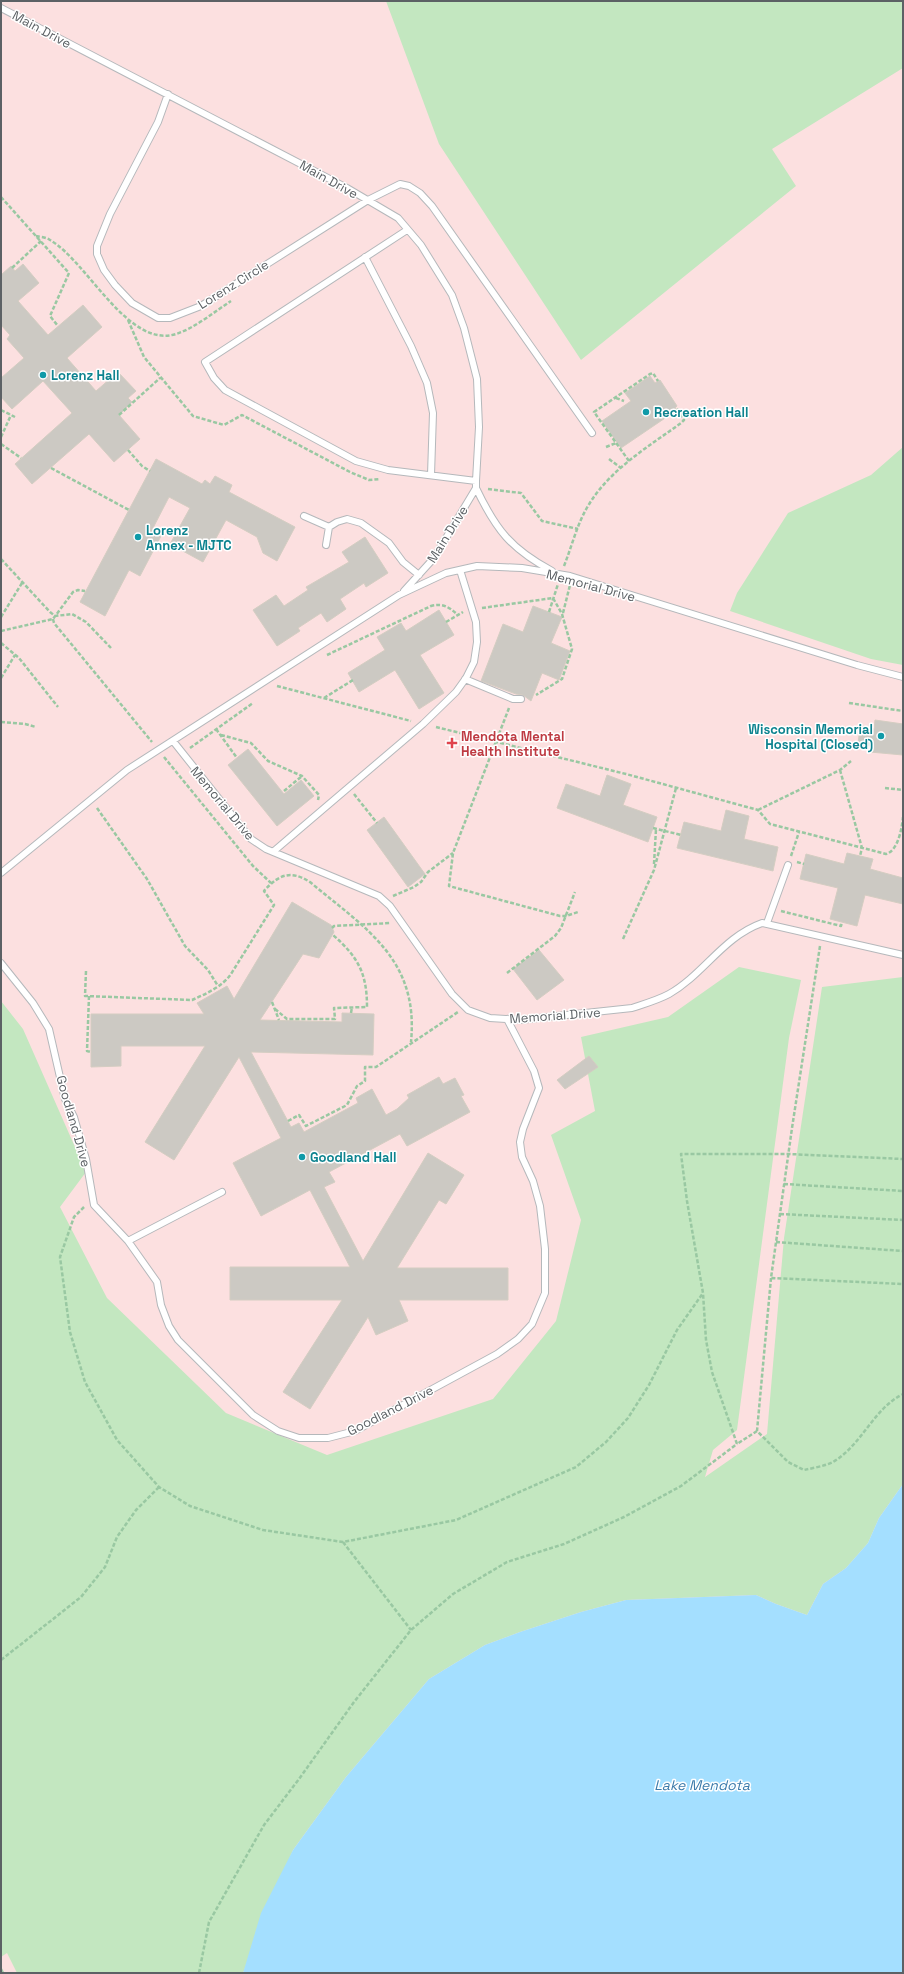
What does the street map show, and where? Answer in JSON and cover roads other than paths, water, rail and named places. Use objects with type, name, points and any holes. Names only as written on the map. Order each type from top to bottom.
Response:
[{"type":"lane","name":"Main Drive","points":[[1,8],[253,138],[368,200],[398,218],[421,245],[452,294],[472,356],[477,380],[479,427],[476,488],[488,514],[497,528],[512,544],[530,559],[559,574]]},
{"type":"lane","name":"Lorenz Circle","points":[[168,94],[158,122],[110,214],[97,246],[97,254],[104,270],[115,285],[132,303],[158,318],[170,318],[201,306],[368,200],[400,184],[408,186],[420,193],[432,206],[592,433]]},
{"type":"lane","points":[[407,230],[205,362],[214,378],[225,390],[356,461],[388,470],[476,480]]},
{"type":"lane","points":[[365,257],[411,346],[427,383],[433,413],[431,475]]},
{"type":"lane","name":"Main Drive","points":[[399,595],[420,575],[434,558],[476,488]]},
{"type":"lane","points":[[304,516],[329,527]]},
{"type":"lane","points":[[326,545],[329,527],[336,522],[347,519],[361,523],[389,543],[403,562],[420,575]]},
{"type":"lane","name":"Memorial Drive","points":[[1,873],[128,770],[270,678],[399,595],[433,578],[477,566],[494,565],[572,577],[857,665],[903,677]]},
{"type":"lane","points":[[274,851],[423,724],[456,692],[465,680],[474,662],[477,642],[476,622],[460,570]]},
{"type":"lane","points":[[465,680],[513,699],[521,699]]},
{"type":"lane","name":"Memorial Drive","points":[[173,741],[251,839],[274,851],[379,896],[399,919],[452,994],[468,1010],[490,1018],[520,1020],[632,1008],[647,1004],[669,994],[685,982],[735,936],[756,925],[767,922]]},
{"type":"lane","points":[[788,865],[767,922],[903,955]]},
{"type":"lane","name":"Goodland Drive","points":[[1,963],[33,1003],[49,1029],[65,1098],[74,1117],[86,1158],[94,1205],[128,1241],[157,1282],[162,1305],[169,1326],[178,1340],[253,1415],[278,1431],[299,1438],[328,1438],[355,1431],[497,1354],[518,1339],[532,1324],[546,1293],[545,1249],[540,1206],[533,1181],[522,1157],[520,1142],[539,1088],[534,1071],[507,1019]]},
{"type":"lane","points":[[128,1241],[222,1192]]},
{"type":"water","name":"Lake Mendota","points":[[903,1484],[903,1973],[243,1973],[261,1913],[293,1850],[346,1777],[429,1679],[485,1645],[581,1612],[626,1600],[756,1595],[807,1615],[823,1584],[846,1568],[868,1543],[879,1518]]},
{"type":"place","name":"Lorenz Hall","points":[[43,375]]},
{"type":"place","name":"Recreation Hall","points":[[646,412]]},
{"type":"place","name":"Lorenz Annex - MJTC","points":[[138,537]]},
{"type":"place","name":"Wisconsin Memorial Hospital (Closed)","points":[[881,736]]},
{"type":"place","name":"Mendota Mental Health Institute","points":[[452,743]]},
{"type":"place","name":"Goodland Hall","points":[[302,1157]]}]
